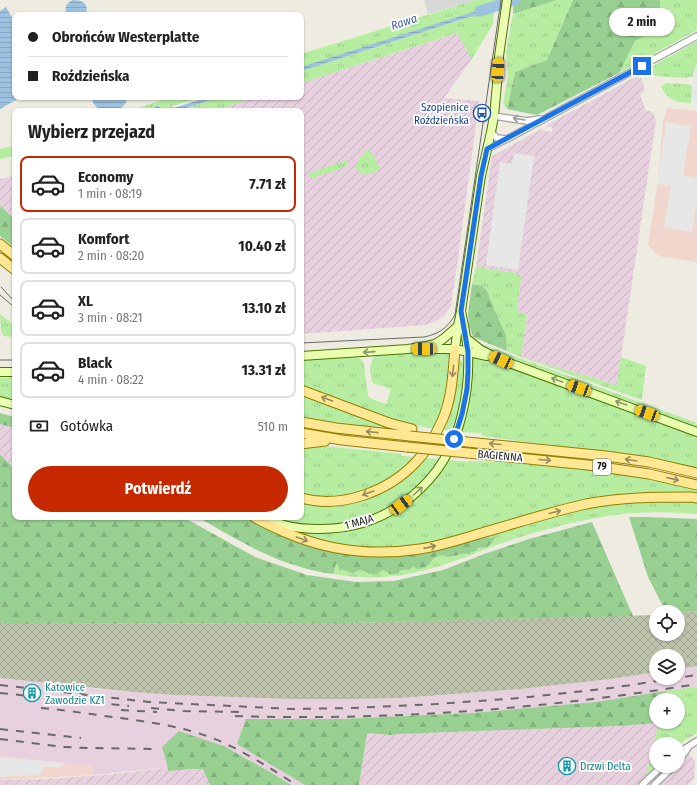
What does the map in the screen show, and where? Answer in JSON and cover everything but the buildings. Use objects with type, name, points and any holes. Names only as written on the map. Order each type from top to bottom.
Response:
[{"type":"main road","points":[[0,244],[12,254]]},
{"type":"main road","points":[[0,258],[12,268]]},
{"type":"main road","points":[[304,499],[318,501],[345,500],[367,494],[382,488],[416,462],[430,444],[448,404],[455,349]]},
{"type":"main road","points":[[304,391],[389,423],[411,433]]},
{"type":"main road","points":[[304,423],[336,428],[411,433]]},
{"type":"main road","name":"BAGIENNA","points":[[411,433],[448,444],[478,443],[606,456],[649,462],[697,473]]},
{"type":"main road","name":"BAGIENNA","points":[[304,434],[342,440],[596,466],[649,474],[697,485]]},
{"type":"main road","points":[[304,443],[342,440]]},
{"type":"main road","points":[[260,520],[294,536],[325,546],[353,551],[399,552],[421,549],[451,542],[553,512],[593,503],[622,498],[697,498]]},
{"type":"street","points":[[455,349],[481,176],[494,116],[498,56],[507,0]]},
{"type":"street","points":[[487,149],[697,36]]},
{"type":"street","points":[[494,116],[527,121],[544,118]]},
{"type":"street","points":[[491,132],[497,138],[507,139]]},
{"type":"street","name":"1 MAJA","points":[[272,520],[284,525],[313,529],[336,528],[359,524],[372,520],[393,509],[417,492],[434,474],[442,463],[448,444],[461,418],[467,389],[468,352],[461,311]]},
{"type":"street","points":[[408,349],[435,344],[458,326]]},
{"type":"street","points":[[466,338],[480,350],[501,360],[697,432]]},
{"type":"street","points":[[304,356],[408,349],[455,349],[501,360]]},
{"type":"street","points":[[0,372],[12,372]]},
{"type":"street","points":[[0,401],[12,404]]},
{"type":"street","points":[[685,753],[697,741]]},
{"type":"street","points":[[685,750],[690,747]]},
{"type":"street","points":[[642,785],[655,773]]},
{"type":"street","points":[[654,785],[667,773]]},
{"type":"shaded area","points":[[424,0],[476,0],[428,14]]},
{"type":"shaded area","points":[[458,33],[472,59],[444,98],[479,101],[451,306],[444,316],[435,322],[425,325],[304,334],[304,108],[222,108],[248,100],[304,100],[304,82]]},
{"type":"shaded area","points":[[696,65],[697,104],[691,103],[693,76]]},
{"type":"shaded area","points":[[635,77],[641,78],[644,85],[644,91],[640,95],[646,111],[653,113],[656,120],[617,385],[521,357],[527,315],[520,313],[517,309],[521,277],[516,273],[476,267],[492,156],[541,129],[552,132],[552,127],[547,127],[547,125]]},
{"type":"shaded area","points":[[667,108],[697,111],[697,262],[659,256],[648,245],[657,186],[663,121]]},
{"type":"shaded area","points":[[666,122],[691,126],[683,175],[697,178],[697,202],[692,232],[664,227],[671,186],[657,184]]},
{"type":"shaded area","points":[[514,153],[534,156],[518,270],[486,265],[500,162],[512,164]]},
{"type":"shaded area","points":[[12,176],[12,216],[0,206],[0,179]]},
{"type":"shaded area","points":[[0,424],[12,427],[12,466],[0,455]]},
{"type":"shaded area","points":[[697,611],[697,666],[685,668],[685,649],[649,649],[649,673],[521,689],[401,698],[293,699],[175,695],[0,678],[0,622],[8,624],[349,623],[649,615],[649,641],[685,641],[685,612]]},
{"type":"shaded area","points":[[697,666],[697,687],[596,702],[413,717],[246,719],[312,785],[270,785],[191,765],[92,775],[93,766],[0,756],[0,678],[99,689],[175,695],[293,699],[353,699],[401,698],[521,689],[649,673],[649,685],[685,685],[685,668]]},
{"type":"shaded area","points":[[649,724],[649,729],[666,729],[674,737],[649,737],[649,773],[685,773],[685,750],[695,761],[694,779],[688,785],[359,785],[367,733],[391,735]]},
{"type":"shaded area","points":[[0,756],[93,766],[92,775],[0,780]]},
{"type":"shaded area","points":[[0,757],[65,763],[60,768],[45,766],[39,775],[0,777]]},
{"type":"shaded area","points":[[191,765],[270,785],[0,785],[0,780],[105,775]]},
{"type":"green space","points":[[476,0],[495,0],[495,5],[304,67],[304,53]]},
{"type":"green space","points":[[514,0],[557,0],[513,14]]},
{"type":"green space","points":[[557,0],[573,0],[547,60],[515,72],[507,109],[503,104],[508,76],[506,52],[513,14]]},
{"type":"green space","points":[[573,0],[660,0],[660,29],[635,41],[619,73],[537,115],[507,109],[515,72],[547,60]]},
{"type":"green space","points":[[660,0],[697,0],[697,30],[619,73],[635,41],[660,29]]},
{"type":"green space","points":[[494,9],[493,24],[472,59],[457,33],[304,82],[304,70]]},
{"type":"green space","points":[[697,41],[697,65],[693,76],[685,78],[655,76],[653,67],[656,64]]},
{"type":"green space","points":[[666,83],[688,84],[692,86],[691,103],[681,102],[670,98],[661,87]]},
{"type":"green space","points":[[162,100],[192,100],[166,108],[161,108],[156,105],[155,108],[138,108]]},
{"type":"green space","points":[[211,100],[248,100],[222,108],[186,108]]},
{"type":"green space","points":[[12,146],[12,157],[0,159],[0,149]]},
{"type":"green space","points":[[368,150],[371,152],[379,168],[377,171],[366,175],[355,168],[360,158]]},
{"type":"green space","points":[[347,160],[348,164],[341,169],[310,178],[309,173]]},
{"type":"green space","points":[[0,206],[12,216],[12,246],[0,236]]},
{"type":"green space","points":[[476,267],[516,273],[521,277],[517,309],[520,313],[527,315],[521,357],[507,351],[506,335],[487,291],[482,286],[472,284]]},
{"type":"green space","points":[[472,284],[482,286],[487,291],[506,335],[507,351],[473,337],[469,325],[468,313]]},
{"type":"green space","points":[[0,314],[12,324],[12,336],[4,336],[1,332]]},
{"type":"green space","points":[[473,341],[697,423],[697,427],[481,348]]},
{"type":"green space","points":[[432,351],[451,352],[452,363],[442,413],[435,429],[409,426],[304,387],[304,359],[355,356],[364,364],[368,396],[386,404],[391,389],[373,383],[371,378],[370,369],[372,360],[379,355]]},
{"type":"green space","points":[[473,354],[502,363],[697,436],[697,470],[614,453],[482,436],[482,433],[461,432],[469,394],[471,355]]},
{"type":"green space","points":[[521,357],[617,385],[621,357],[646,366],[642,400]]},
{"type":"green space","points":[[460,360],[463,361],[464,364],[464,376],[456,422],[452,431],[441,430],[458,363]]},
{"type":"green space","points":[[12,377],[12,400],[0,396],[0,378]]},
{"type":"green space","points":[[304,395],[394,428],[394,430],[334,424],[304,419]]},
{"type":"green space","points":[[0,413],[12,416],[12,427],[0,424]]},
{"type":"green space","points":[[314,445],[401,454],[401,456],[416,457],[400,472],[368,490],[332,498],[304,495],[304,447]]},
{"type":"green space","points":[[0,455],[12,466],[12,520],[188,520],[255,557],[307,575],[356,582],[394,581],[443,570],[529,539],[592,522],[633,616],[349,623],[8,624],[0,622]]},
{"type":"green space","points":[[424,458],[440,459],[422,482],[409,494],[395,505],[379,513],[362,519],[326,525],[308,525],[283,520],[304,520],[304,502],[349,502]]},
{"type":"green space","points":[[448,460],[468,462],[512,462],[586,468],[697,489],[697,494],[662,492],[634,494],[443,540],[403,547],[378,549],[338,545],[292,530],[327,532],[412,501],[438,475]]},
{"type":"green space","points":[[661,500],[697,502],[697,514],[646,512],[590,519],[530,534],[449,563],[418,572],[385,577],[356,577],[333,574],[336,564],[339,564],[340,569],[357,572],[360,570],[374,574],[383,570],[398,574],[402,570],[408,570],[413,566],[432,559],[437,555],[453,557],[469,554],[476,549],[489,545],[495,538],[487,538],[485,536],[547,518],[609,504]]},
{"type":"green space","points":[[629,517],[697,519],[697,611],[685,612],[685,605],[662,605],[648,577]]},
{"type":"green space","points":[[202,520],[252,520],[271,530],[355,555],[485,536],[487,538],[495,537],[492,543],[488,546],[478,548],[476,551],[469,554],[450,557],[440,555],[435,557],[426,567],[417,569],[413,566],[410,570],[402,570],[398,574],[390,574],[383,570],[377,574],[360,570],[353,573],[344,570],[339,571],[339,564],[336,564],[333,574],[322,572],[276,559],[241,542]]},
{"type":"green space","points":[[697,687],[697,733],[685,741],[685,737],[655,737],[657,729],[685,729],[685,693],[666,693],[666,691]]},
{"type":"green space","points":[[666,691],[666,693],[653,693]]},
{"type":"green space","points":[[649,694],[649,724],[391,735],[367,733],[359,785],[305,785],[237,744],[246,719],[341,719],[472,713],[596,702]]},
{"type":"green space","points":[[179,731],[226,747],[291,785],[210,785],[203,769],[168,771],[162,747]]},
{"type":"green space","points":[[649,763],[649,772],[646,775]]},
{"type":"water","points":[[73,0],[84,3],[87,8],[87,12],[66,12],[66,6]]},
{"type":"water","points":[[495,5],[494,9],[304,70],[304,66]]},
{"type":"water","points":[[6,7],[12,18],[12,100],[16,100],[0,109],[0,11]]},
{"type":"water","points":[[92,100],[126,100],[122,108],[97,108]]},
{"type":"water","points":[[199,100],[211,100],[186,108],[174,108]]},
{"type":"waterway","name":"Rawa","points":[[480,11],[515,0]]},
{"type":"tram line","points":[[304,343],[424,337],[442,330],[449,324],[455,315],[501,0]]},
{"type":"tram line","points":[[1,287],[12,299]]},
{"type":"tram line","points":[[0,295],[12,305]]},
{"type":"tram line","points":[[0,360],[12,360]]},
{"type":"railway","points":[[0,685],[149,702],[293,709],[436,704],[520,698],[611,688],[697,675]]},
{"type":"railway","points":[[235,716],[351,717],[467,711],[582,700],[697,684]]},
{"type":"railway","points":[[0,693],[129,706]]},
{"type":"railway","points":[[41,708],[141,721],[196,732],[222,742],[241,752],[296,785]]},
{"type":"railway","points":[[151,708],[183,711],[241,712]]},
{"type":"railway","points":[[121,710],[157,712]]},
{"type":"railway","points":[[0,729],[81,738]]},
{"type":"railway","points":[[0,739],[63,747],[154,749]]},
{"type":"place","name":"Szopienice Roździeńska","points":[[482,113]]},
{"type":"place","name":"Katowice Zawodzie KZ1","points":[[32,693]]},
{"type":"place","name":"Drzwi Delta","points":[[567,766]]},
{"type":"route","points":[[454,439],[462,414],[467,389],[468,372],[468,352],[461,311],[481,176],[487,149],[642,66]]}]
